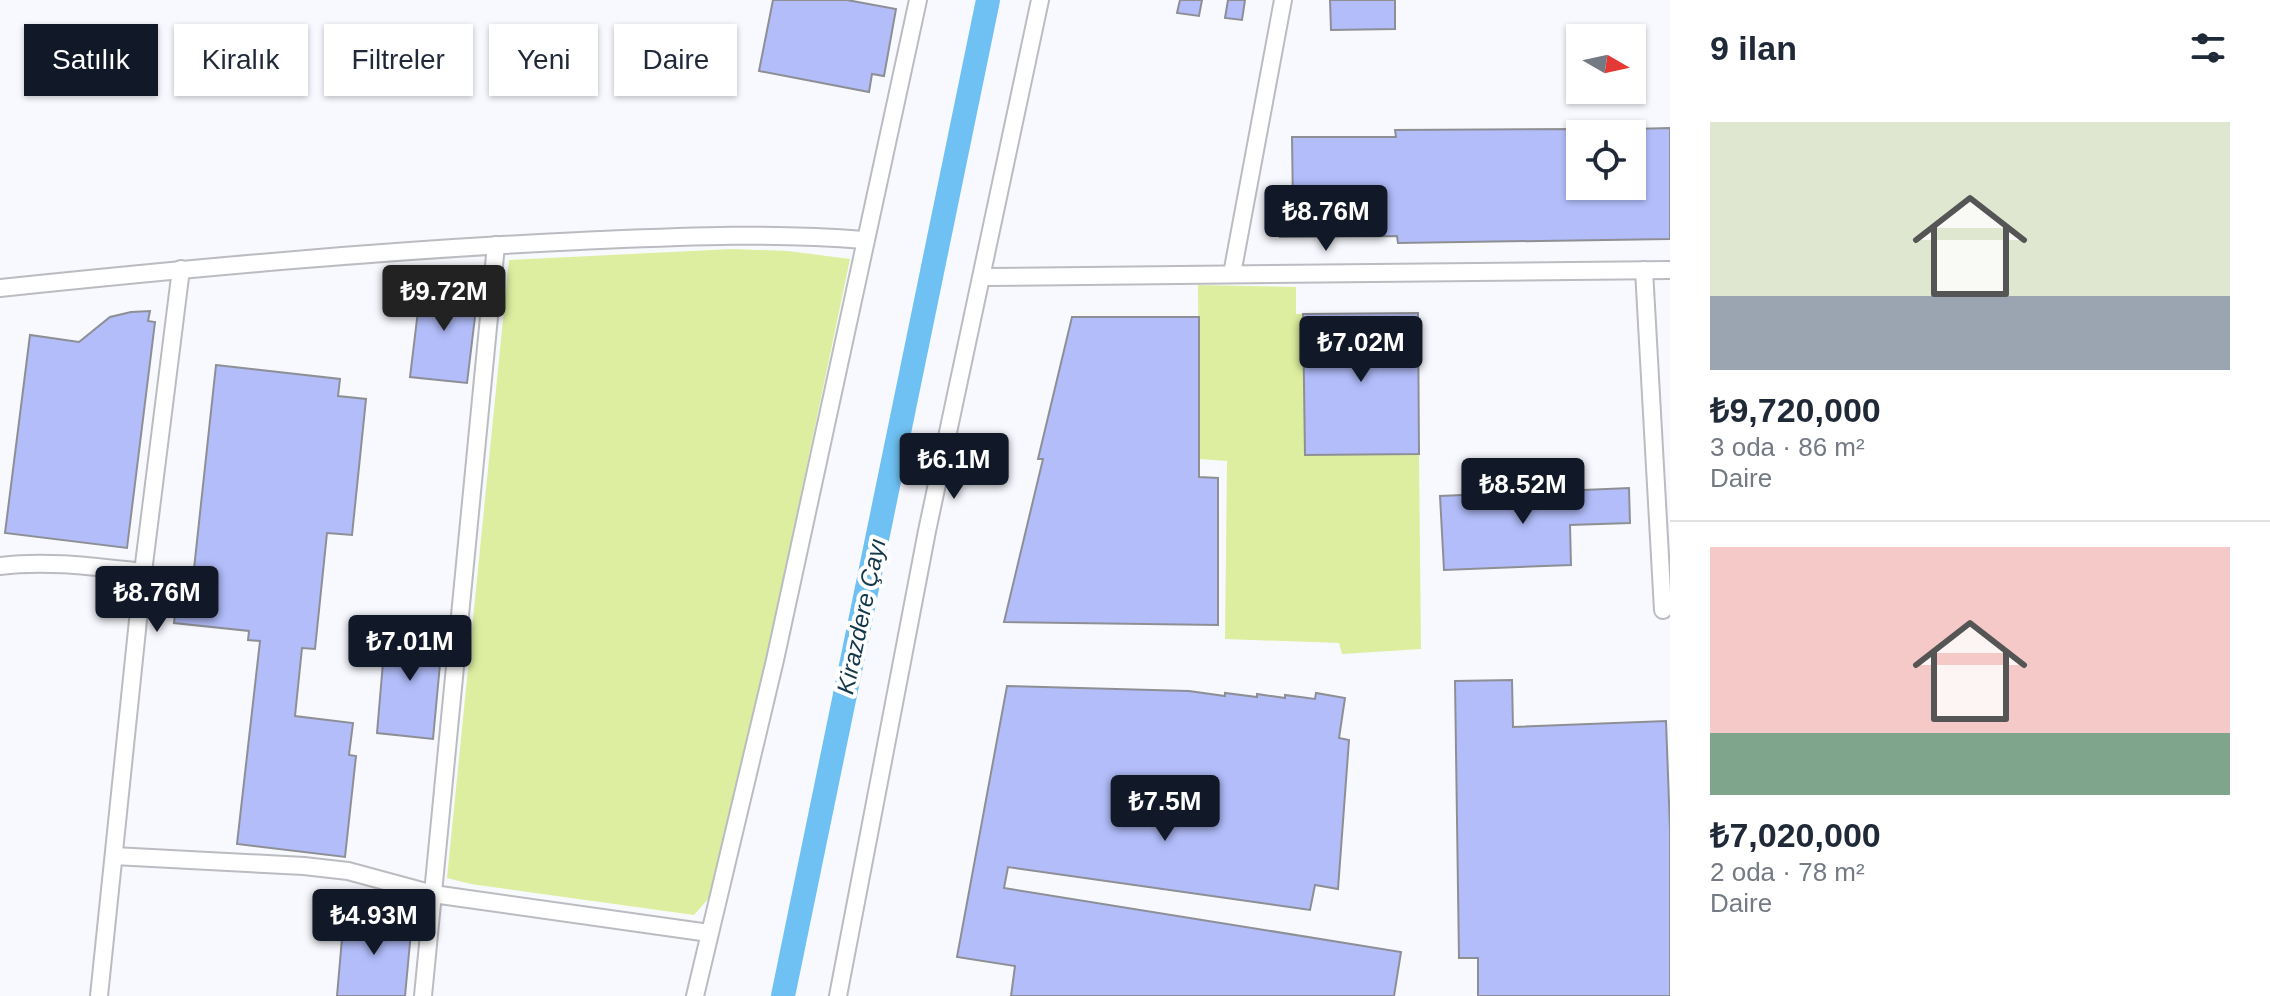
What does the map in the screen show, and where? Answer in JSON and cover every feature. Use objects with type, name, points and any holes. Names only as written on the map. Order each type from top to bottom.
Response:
[{"type":"street","points":[[695,996],[775,660],[918,0]]},
{"type":"street","points":[[838,996],[927,531],[1040,0]]},
{"type":"street","points":[[1232,274],[1283,0]]},
{"type":"street","points":[[0,288],[181,269],[496,245],[792,234],[864,240]]},
{"type":"street","points":[[423,996],[496,245]]},
{"type":"street","points":[[99,996],[143,572],[181,269]]},
{"type":"street","points":[[1644,270],[1663,610]]},
{"type":"street","points":[[983,277],[1670,270]]},
{"type":"street","points":[[0,566],[55,564],[143,572]]},
{"type":"street","points":[[114,856],[334,869],[382,878],[433,894],[709,933]]},
{"type":"green space","points":[[732,249],[788,251],[850,259],[763,676],[720,868],[709,898],[694,915],[447,878],[509,260]]},
{"type":"green space","points":[[1198,285],[1296,287],[1296,314],[1303,314],[1305,455],[1419,454],[1421,649],[1342,654],[1339,643],[1225,639],[1227,461],[1199,459]]},
{"type":"building","points":[[773,0],[847,0],[896,9],[884,76],[872,74],[869,92],[759,71]]},
{"type":"building","points":[[1180,0],[1202,0],[1199,16],[1177,13]]},
{"type":"building","points":[[1228,0],[1245,0],[1242,20],[1225,18]]},
{"type":"building","points":[[1330,0],[1395,0],[1395,29],[1331,30]]},
{"type":"building","points":[[1670,128],[1670,239],[1398,243],[1397,236],[1280,237],[1285,208],[1293,208],[1292,137],[1396,137],[1395,130],[1566,129],[1566,200],[1646,200],[1646,129]]},
{"type":"building","points":[[444,280],[468,282],[467,290],[478,292],[467,383],[410,377],[421,286],[443,288]]},
{"type":"building","points":[[150,311],[148,321],[155,322],[127,548],[5,533],[30,335],[79,342],[110,317]]},
{"type":"building","points":[[1418,313],[1419,454],[1305,455],[1303,314]]},
{"type":"building","points":[[1072,317],[1199,317],[1199,477],[1218,478],[1218,625],[1004,622],[1043,459],[1038,459]]},
{"type":"building","points":[[216,365],[340,379],[338,396],[366,399],[352,535],[327,533],[315,649],[302,648],[295,716],[353,723],[349,755],[356,756],[345,857],[237,844],[260,641],[248,640],[249,631],[174,623],[179,577],[193,578]]},
{"type":"building","points":[[1629,488],[1630,523],[1570,525],[1571,565],[1444,570],[1440,496]]},
{"type":"building","points":[[386,627],[443,632],[433,739],[377,733]]},
{"type":"building","points":[[1512,680],[1513,727],[1666,721],[1670,829],[1670,996],[1478,996],[1478,958],[1459,958],[1455,681]]},
{"type":"building","points":[[1007,686],[1189,691],[1285,698],[1285,695],[1315,699],[1316,693],[1345,698],[1339,738],[1349,740],[1338,889],[1315,885],[1310,910],[1008,867],[1004,888],[1401,952],[1394,996],[1011,996],[1015,966],[957,957]]},
{"type":"building","points":[[344,915],[412,921],[405,996],[337,996]]},
{"type":"waterway","name":"Kirazdere Çayı","points":[[783,996],[988,0]]}]
